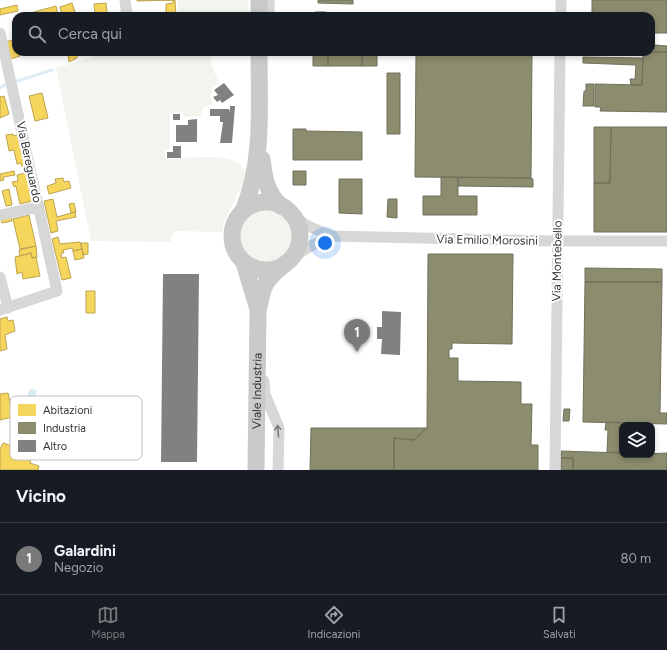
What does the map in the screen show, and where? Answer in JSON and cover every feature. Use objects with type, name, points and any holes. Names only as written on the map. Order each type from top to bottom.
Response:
[{"type":"main road","points":[[259,0],[259,12]]},
{"type":"main road","name":"Viale Industria","points":[[258,312],[244,262],[236,253],[232,240],[235,221],[243,211],[253,183],[259,133],[259,56]]},
{"type":"main road","name":"Viale Industria","points":[[256,470],[258,312],[262,288],[270,277],[289,261],[298,247],[300,235],[297,223],[286,209],[274,199],[267,187],[259,133]]},
{"type":"main road","points":[[243,211],[261,202],[274,203],[286,209]]},
{"type":"main road","points":[[244,262],[261,270],[274,269],[289,261]]},
{"type":"street","points":[[125,0],[126,12]]},
{"type":"street","points":[[269,0],[269,12]]},
{"type":"street","points":[[561,0],[561,12]]},
{"type":"street","name":"Via Bereguardo","points":[[0,33],[57,291],[4,309]]},
{"type":"street","name":"Viale Industria","points":[[264,174],[268,56]]},
{"type":"street","name":"Via Montebello","points":[[555,470],[560,56]]},
{"type":"street","points":[[0,215],[39,207]]},
{"type":"street","name":"Via Emilio Morosini","points":[[286,209],[306,225],[331,236],[557,241],[667,241]]},
{"type":"street","points":[[289,261],[331,236]]},
{"type":"street","points":[[0,277],[4,309]]},
{"type":"street","points":[[258,312],[263,336],[265,394],[279,428],[278,470]]},
{"type":"street","points":[[249,470],[256,450]]},
{"type":"shaded area","points":[[178,0],[248,0],[249,12],[178,12]]},
{"type":"shaded area","points":[[95,56],[211,56],[211,61],[219,83],[211,89],[213,93],[210,96],[213,104],[204,107],[200,116],[184,117],[183,112],[170,113],[170,149],[165,150],[165,159],[214,157],[228,159],[238,163],[244,170],[244,181],[224,222],[222,232],[174,231],[170,242],[91,241],[56,68]]},
{"type":"shaded area","points":[[261,208],[271,208],[281,212],[289,220],[293,230],[293,240],[289,250],[281,258],[271,262],[261,262],[251,258],[243,250],[239,240],[239,230],[243,220],[251,212]]},
{"type":"shaded area","points":[[32,388],[37,391],[36,396],[28,396],[28,392]]},
{"type":"building: Abitazioni","points":[[137,0],[174,0],[137,1]]},
{"type":"building: Abitazioni","points":[[173,0],[175,0],[176,12],[166,12],[166,4],[173,3]]},
{"type":"building: Abitazioni","points":[[72,3],[75,12],[61,12],[60,7]]},
{"type":"building: Abitazioni","points":[[106,3],[107,12],[95,12],[94,4]]},
{"type":"building: Abitazioni","points":[[17,5],[18,11],[0,15],[0,9]]},
{"type":"building: Abitazioni","points":[[56,6],[57,12],[34,12]]},
{"type":"building: Abitazioni","points":[[12,40],[12,56],[20,56],[11,59],[6,42]]},
{"type":"building: Abitazioni","points":[[68,56],[77,56],[77,58],[69,62]]},
{"type":"building: Abitazioni","points":[[42,93],[48,118],[35,121],[29,96]]},
{"type":"building: Abitazioni","points":[[4,96],[9,114],[0,118],[0,97]]},
{"type":"building: Abitazioni","points":[[13,134],[13,136],[21,134],[28,166],[22,167],[21,163],[17,164],[14,150],[9,151],[6,135]]},
{"type":"building: Abitazioni","points":[[14,171],[15,175],[3,177],[4,180],[0,181],[0,174]]},
{"type":"building: Abitazioni","points":[[29,172],[36,200],[20,204],[16,186],[14,187],[12,182],[18,181],[17,175]]},
{"type":"building: Abitazioni","points":[[63,178],[64,182],[69,181],[71,188],[49,194],[47,186],[56,183],[55,179]]},
{"type":"building: Abitazioni","points":[[9,189],[12,205],[6,206],[2,191]]},
{"type":"building: Abitazioni","points":[[53,199],[57,217],[75,212],[76,217],[56,221],[58,231],[51,233],[44,201]]},
{"type":"building: Abitazioni","points":[[74,203],[76,212],[71,213],[69,204]]},
{"type":"building: Abitazioni","points":[[29,215],[36,246],[20,249],[13,219]]},
{"type":"building: Abitazioni","points":[[11,216],[12,221],[2,223],[1,219]]},
{"type":"building: Abitazioni","points":[[58,237],[60,244],[80,242],[82,249],[73,251],[72,248],[63,250],[64,253],[61,253],[62,258],[66,257],[71,278],[62,280],[52,239]]},
{"type":"building: Abitazioni","points":[[81,243],[88,243],[88,254],[83,255]]},
{"type":"building: Abitazioni","points":[[36,246],[37,257],[32,258],[31,253],[20,256],[19,250]]},
{"type":"building: Abitazioni","points":[[82,249],[84,258],[75,260],[73,251]]},
{"type":"building: Abitazioni","points":[[31,253],[32,258],[36,257],[40,276],[23,279],[22,272],[17,274],[15,257]]},
{"type":"building: Abitazioni","points":[[86,291],[95,291],[95,313],[86,313]]},
{"type":"building: Abitazioni","points":[[7,317],[8,321],[13,320],[15,331],[5,335],[7,349],[0,351],[0,319]]},
{"type":"building: Abitazioni","points":[[8,393],[10,403],[10,418],[0,420],[0,394]]},
{"type":"building: Abitazioni","points":[[3,443],[10,445],[10,460],[31,460],[30,463],[39,466],[38,470],[0,470],[0,449]]},
{"type":"building: Industria","points":[[318,0],[353,0],[353,4],[318,3]]},
{"type":"building: Industria","points":[[592,0],[667,0],[667,33],[655,33],[655,12],[592,12]]},
{"type":"building: Industria","points":[[655,45],[667,46],[667,52],[655,52]]},
{"type":"building: Industria","points":[[655,52],[667,52],[667,112],[600,111],[601,107],[595,107],[595,84],[642,85],[643,56],[655,56]]},
{"type":"building: Industria","points":[[313,56],[328,56],[328,66],[313,66]]},
{"type":"building: Industria","points":[[328,56],[362,56],[362,66],[328,66]]},
{"type":"building: Industria","points":[[362,56],[377,56],[377,66],[362,66]]},
{"type":"building: Industria","points":[[416,56],[532,56],[531,178],[415,177]]},
{"type":"building: Industria","points":[[583,57],[643,58],[642,85],[631,85],[630,79],[635,79],[636,65],[583,63]]},
{"type":"building: Industria","points":[[387,73],[400,73],[400,134],[387,134]]},
{"type":"building: Industria","points":[[586,84],[594,84],[594,106],[583,106]]},
{"type":"building: Industria","points":[[594,127],[611,127],[610,183],[594,183]]},
{"type":"building: Industria","points":[[611,127],[667,127],[667,232],[594,232],[594,183],[610,183]]},
{"type":"building: Industria","points":[[293,129],[306,129],[306,131],[362,132],[362,160],[293,160]]},
{"type":"building: Industria","points":[[293,171],[306,171],[306,185],[293,185]]},
{"type":"building: Industria","points":[[441,177],[458,177],[458,196],[477,196],[477,215],[423,215],[423,196],[441,196]]},
{"type":"building: Industria","points":[[458,177],[531,178],[533,179],[533,187],[458,186]]},
{"type":"building: Industria","points":[[339,179],[362,179],[362,214],[339,213]]},
{"type":"building: Industria","points":[[388,199],[397,199],[397,218],[387,217]]},
{"type":"building: Industria","points":[[428,254],[513,254],[512,344],[452,343],[452,349],[449,349],[449,358],[458,358],[458,381],[521,382],[521,404],[532,404],[531,445],[538,445],[538,470],[394,470],[394,438],[414,440],[427,428]]},
{"type":"building: Industria","points":[[585,268],[662,269],[662,282],[585,282]]},
{"type":"building: Industria","points":[[585,282],[662,282],[660,413],[667,413],[667,424],[655,424],[655,422],[583,422]]},
{"type":"building: Industria","points":[[564,409],[570,409],[569,421],[563,421]]},
{"type":"building: Industria","points":[[606,422],[619,422],[619,453],[607,452],[608,430],[605,430]]},
{"type":"building: Industria","points":[[311,428],[427,428],[414,440],[394,438],[394,470],[310,470]]},
{"type":"building: Industria","points":[[561,451],[619,453],[619,458],[655,458],[655,454],[667,453],[667,470],[573,470],[573,458],[561,458]]},
{"type":"building: Industria","points":[[561,458],[573,458],[573,470],[561,470]]},
{"type":"building: Altro","points":[[224,83],[234,95],[222,103],[220,100],[217,102],[213,97],[218,95],[214,90]]},
{"type":"building: Altro","points":[[230,106],[235,106],[232,143],[220,143],[223,122],[220,122],[220,116],[210,116],[210,109],[229,109],[230,112]]},
{"type":"building: Altro","points":[[173,114],[180,114],[180,120],[173,120]]},
{"type":"building: Altro","points":[[197,119],[197,142],[176,142],[176,125],[188,125],[188,120]]},
{"type":"building: Altro","points":[[173,146],[181,146],[181,158],[167,158],[167,152],[173,152]]},
{"type":"building: Altro","points":[[163,274],[199,274],[197,462],[161,462]]},
{"type":"building: Altro","points":[[382,311],[401,312],[400,355],[381,354],[382,339],[377,339],[377,327],[382,327]]},
{"type":"waterway","points":[[14,82],[52,70]]},
{"type":"waterway","points":[[0,88],[8,83]]},
{"type":"place","name":"Galardini","points":[[357,352]]}]
